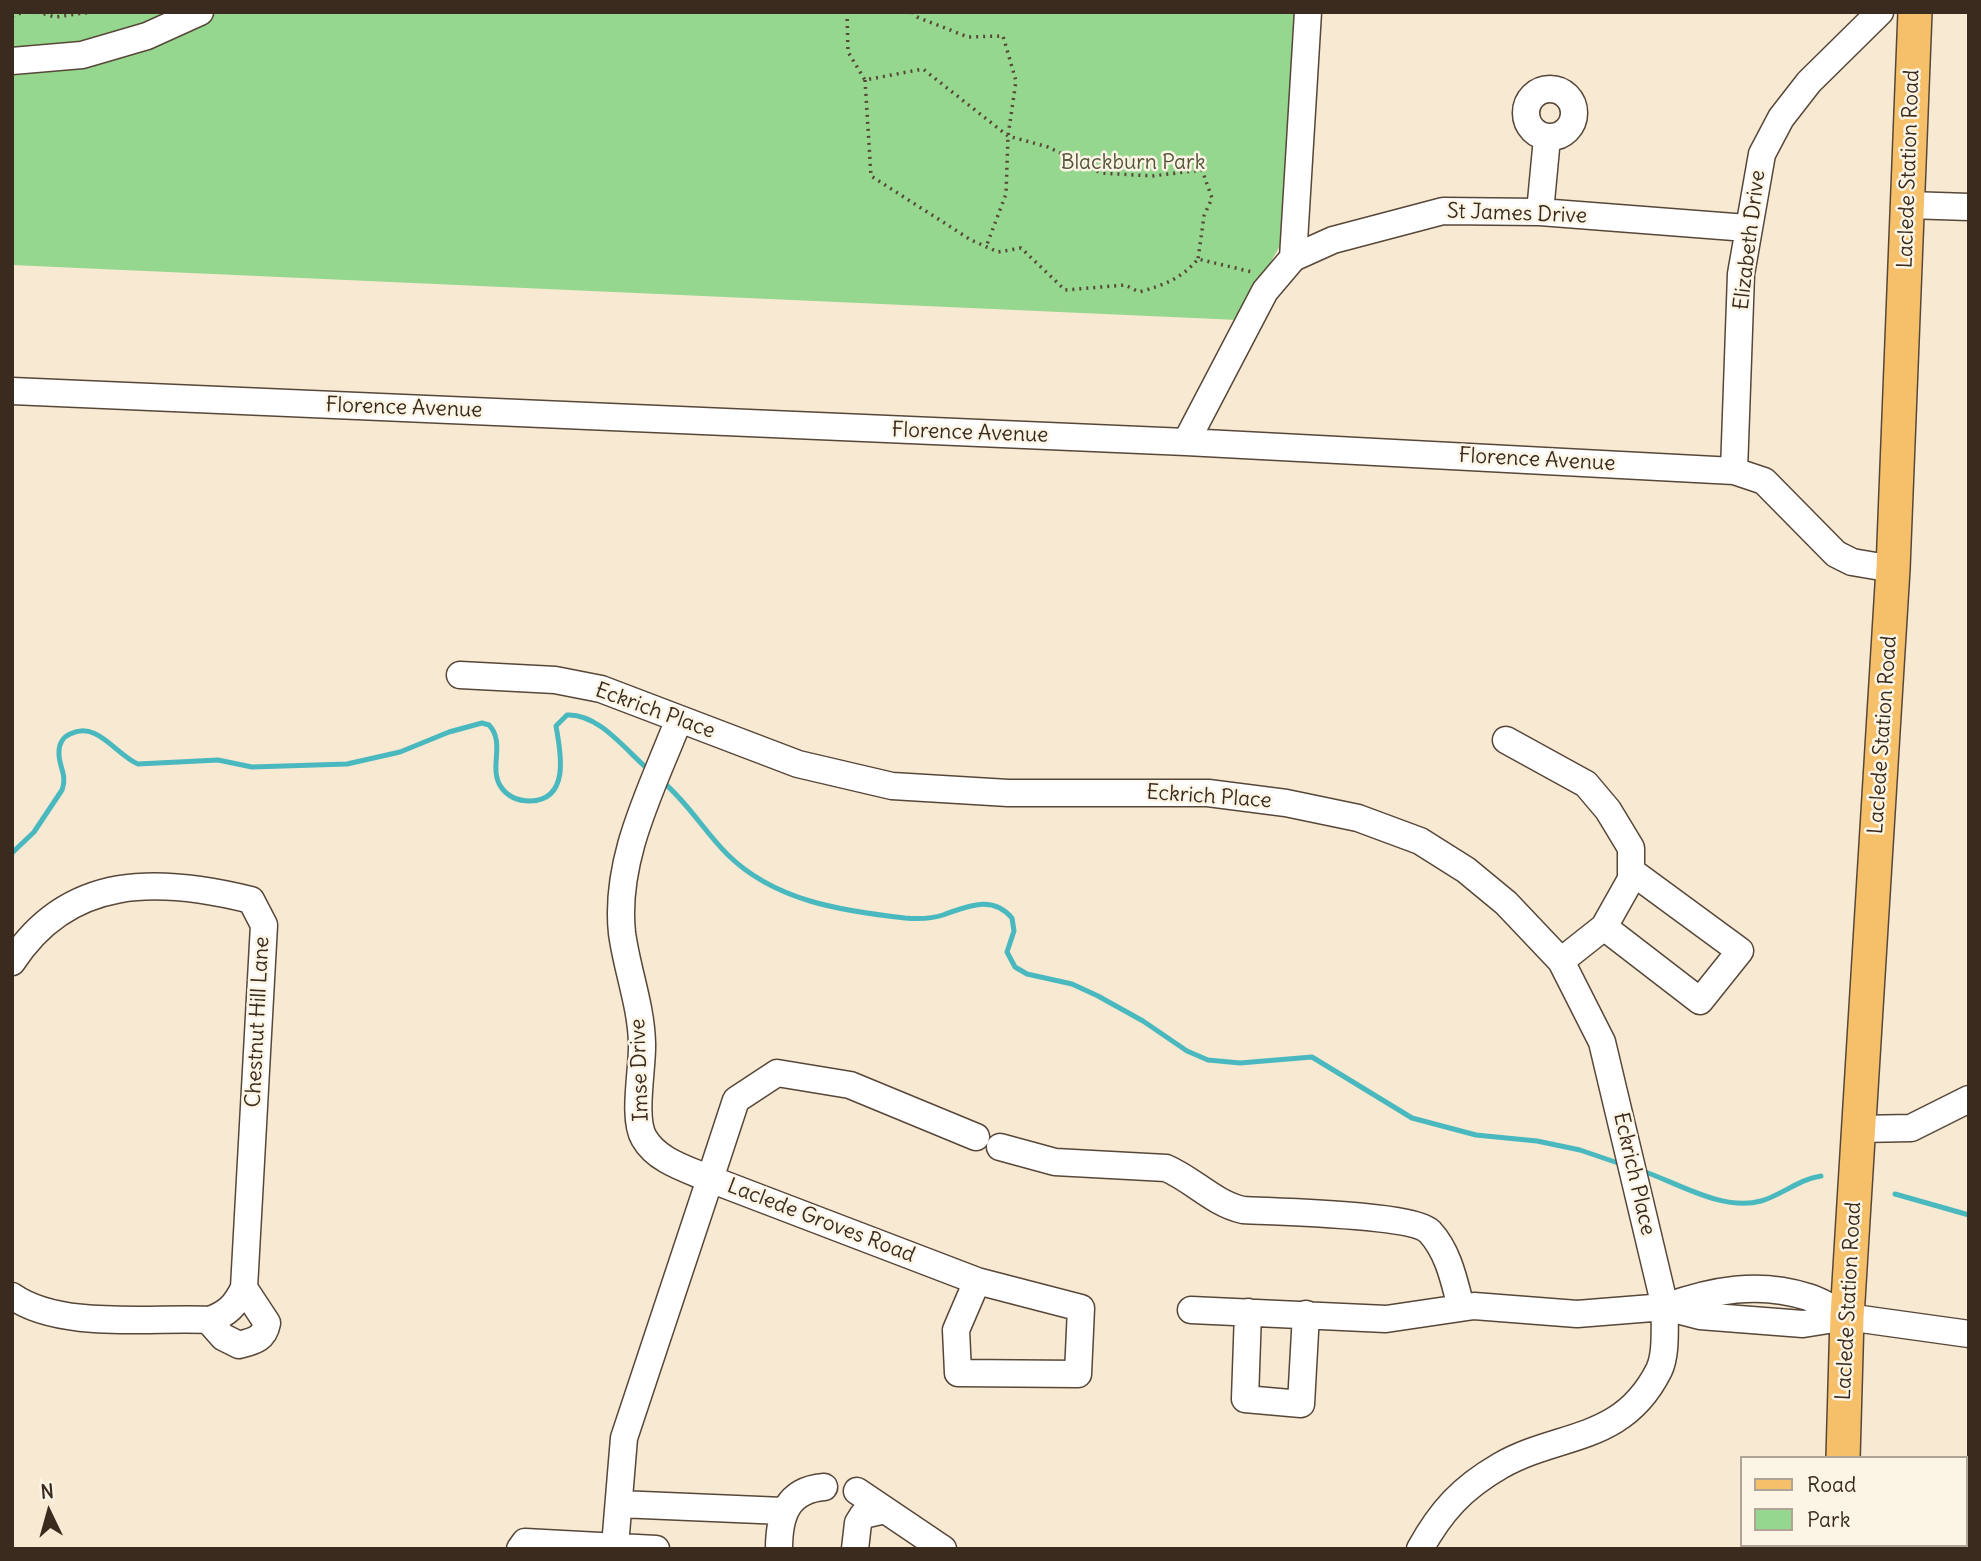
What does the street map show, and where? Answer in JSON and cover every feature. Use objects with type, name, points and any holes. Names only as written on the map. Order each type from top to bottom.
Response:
[{"type":"main road","name":"Laclede Station Road","points":[[1843,1456],[1847,1317],[1893,569],[1915,12]]},
{"type":"street","points":[[12,61],[82,55],[146,36],[200,12]]},
{"type":"street","points":[[1186,442],[1224,364],[1274,280],[1293,258],[1308,12]]},
{"type":"street","name":"Elizabeth Drive","points":[[1734,471],[1741,274],[1762,154],[1781,118],[1809,82],[1880,12]]},
{"type":"street","points":[[1540,212],[1547,138]]},
{"type":"street","points":[[1908,205],[1969,207]]},
{"type":"street","name":"St James Drive","points":[[1293,258],[1333,240],[1443,211],[1540,212],[1747,228]]},
{"type":"street","name":"Florence Avenue","points":[[12,391],[1186,442],[1734,471],[1764,481],[1836,554],[1853,562],[1893,569]]},
{"type":"street","name":"Eckrich Place","points":[[460,676],[555,680],[601,689],[799,764],[892,786],[1008,793],[1208,793],[1286,803],[1358,818],[1420,841],[1466,870],[1506,903],[1561,961],[1602,1042],[1665,1307]]},
{"type":"street","name":"Imse Drive","points":[[679,719],[631,845],[621,884],[622,933],[642,1042],[640,1121],[643,1137],[659,1156],[710,1179]]},
{"type":"street","points":[[1506,740],[1586,784],[1608,810],[1631,848],[1631,879],[1604,927],[1561,961]]},
{"type":"street","points":[[1604,927],[1700,1001],[1740,951],[1631,871]]},
{"type":"street","name":"Chestnut Hill Lane","points":[[12,962],[41,926],[72,904],[97,892],[173,887],[251,900],[264,925],[244,1288]]},
{"type":"street","name":"Laclede Groves Road","points":[[977,1280],[956,1330],[958,1373],[1078,1374],[1081,1308],[977,1280],[710,1179],[736,1100],[777,1073],[850,1085],[988,1142],[1055,1162],[1166,1168],[1183,1176],[1226,1206],[1243,1210],[1388,1220],[1421,1226],[1443,1252],[1461,1307]]},
{"type":"street","points":[[1859,1129],[1911,1128],[1969,1099]]},
{"type":"street","points":[[615,1546],[624,1438],[710,1179]]},
{"type":"street","points":[[12,1296],[29,1308],[79,1317],[208,1320],[228,1313],[244,1288],[267,1323],[266,1332],[257,1340],[239,1345],[223,1337],[208,1320]]},
{"type":"street","points":[[1191,1310],[1387,1319],[1461,1307],[1577,1314],[1665,1307],[1717,1290],[1780,1291],[1810,1297],[1847,1317],[1969,1334]]},
{"type":"street","points":[[1420,1549],[1438,1515],[1468,1487],[1502,1465],[1606,1427],[1639,1401],[1660,1369],[1665,1307]]},
{"type":"street","points":[[1248,1312],[1245,1399],[1301,1404],[1306,1314]]},
{"type":"street","points":[[779,1549],[779,1524],[783,1511],[801,1492],[824,1487]]},
{"type":"street","points":[[857,1491],[943,1549]]},
{"type":"street","points":[[619,1504],[783,1511]]},
{"type":"street","points":[[855,1549],[858,1523],[863,1515],[885,1510]]},
{"type":"street","points":[[515,1548],[525,1542],[656,1549]]},
{"type":"path","points":[[12,16],[24,12]]},
{"type":"path","points":[[37,12],[55,18],[92,12]]},
{"type":"path","points":[[847,12],[848,52],[865,80],[871,176],[986,247],[998,252],[1021,248],[1065,290],[1125,285],[1139,292],[1169,284],[1185,274],[1198,259],[1204,216],[1212,198],[1202,170],[1152,176],[1101,173],[1048,147],[1008,136],[923,68],[865,80]]},
{"type":"path","points":[[912,12],[917,17],[968,37],[1003,36],[1016,81],[1008,136],[1006,194],[986,247]]},
{"type":"path","points":[[1198,259],[1274,280]]},
{"type":"green space","name":"Blackburn Park","points":[[12,12],[1301,12],[1286,235],[1238,320],[12,265]]},
{"type":"waterway","points":[[12,853],[34,832],[62,790],[64,780],[59,757],[60,746],[65,737],[80,731],[98,735],[138,764],[218,760],[252,767],[347,764],[400,752],[449,732],[482,723],[489,725],[494,732],[497,780],[501,787],[514,798],[530,801],[543,799],[552,793],[557,784],[561,761],[556,726],[567,715],[579,716],[601,727],[650,771]]},
{"type":"waterway","points":[[663,782],[727,854],[746,870],[787,893],[857,912],[910,918],[934,917],[979,904],[996,906],[1012,918],[1014,931],[1007,952],[1015,967],[1027,974],[1072,984],[1098,996],[1143,1021],[1187,1051],[1208,1060],[1240,1063],[1312,1057],[1412,1118],[1476,1135],[1537,1141],[1580,1150],[1621,1164]]},
{"type":"waterway","points":[[1640,1170],[1716,1199],[1746,1203],[1761,1201],[1805,1180],[1821,1176]]},
{"type":"waterway","points":[[1895,1194],[1969,1215]]}]
